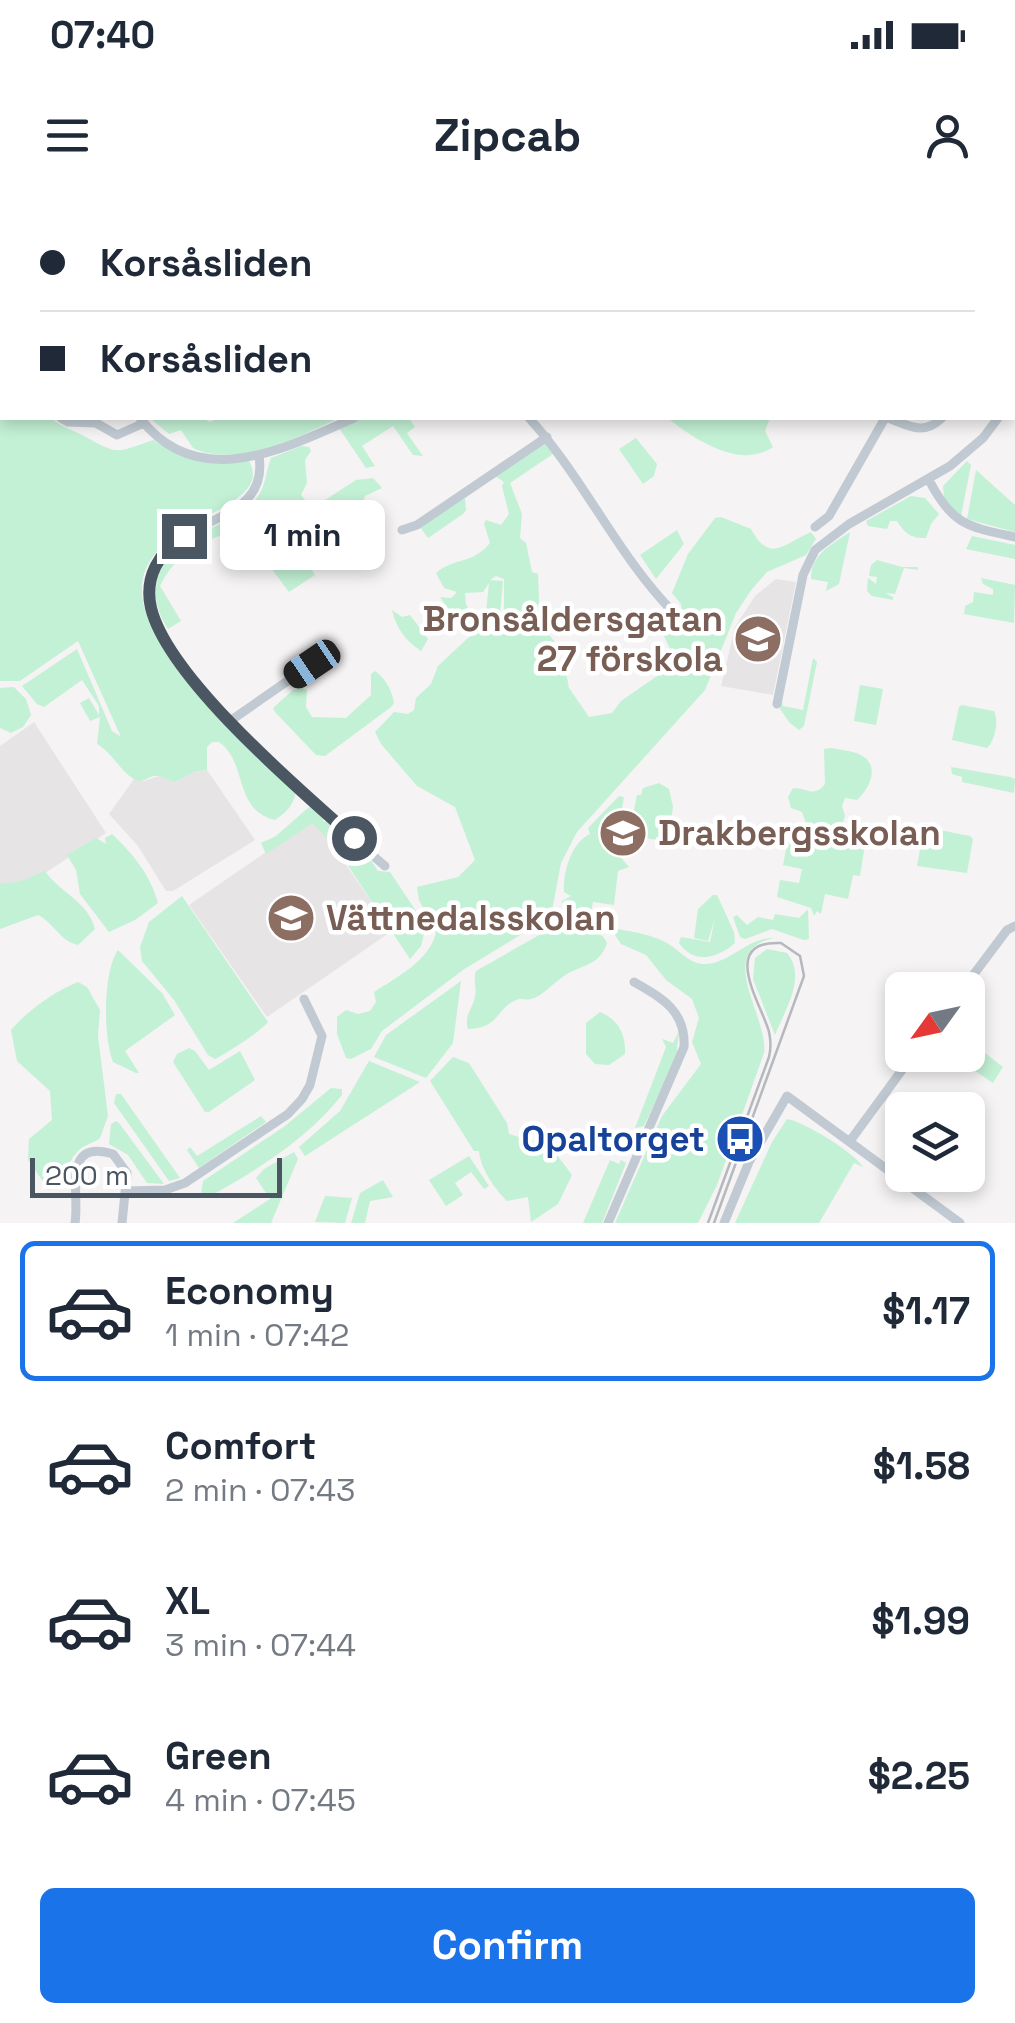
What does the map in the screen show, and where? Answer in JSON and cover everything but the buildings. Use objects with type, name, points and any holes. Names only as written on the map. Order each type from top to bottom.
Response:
[{"type":"street","points":[[64,420],[96,423],[117,435],[142,420],[166,442],[198,456],[218,459],[259,456],[349,420]]},
{"type":"street","points":[[530,420],[547,438],[650,588],[674,612]]},
{"type":"street","points":[[816,527],[829,516],[885,420]]},
{"type":"street","points":[[892,420],[920,430],[940,420]]},
{"type":"street","points":[[777,704],[810,558],[849,524],[929,480],[974,446],[996,420]]},
{"type":"street","points":[[402,530],[416,526],[547,438]]},
{"type":"street","points":[[259,456],[262,471],[252,495],[238,508],[174,542],[159,559],[150,583],[151,608],[168,644],[230,721],[386,866]]},
{"type":"street","points":[[929,480],[945,509],[960,522],[1015,537]]},
{"type":"street","points":[[230,721],[312,664],[322,652]]},
{"type":"street","points":[[976,972],[1011,928]]},
{"type":"street","points":[[608,1223],[684,1046],[682,1022],[676,1013],[667,1002],[634,982]]},
{"type":"street","points":[[126,1191],[165,1190],[185,1183],[296,1107],[310,1085],[321,1044],[319,1024],[304,999]]},
{"type":"street","points":[[850,1141],[901,1072]]},
{"type":"street","points":[[724,1223],[749,1162],[788,1096],[960,1223]]},
{"type":"street","points":[[76,1223],[75,1169],[89,1152],[104,1151],[120,1160],[127,1173],[122,1223]]},
{"type":"shaded area","name":"Bronsåldersgatan 27 förskola","points":[[776,579],[796,582],[773,695],[721,686],[735,627],[755,596]]},
{"type":"shaded area","points":[[34,722],[106,833],[42,875],[0,889],[0,746]]},
{"type":"shaded area","points":[[207,770],[255,840],[173,891],[166,891],[138,846],[109,814],[134,779],[144,781],[159,776],[175,782]]},
{"type":"shaded area","name":"Vättnedalsskolan","points":[[314,819],[392,931],[267,1017],[189,905]]},
{"type":"green space","points":[[0,420],[54,420],[112,449],[153,440],[199,459],[249,461],[252,480],[241,495],[173,537],[153,557],[143,582],[146,614],[157,638],[190,685],[296,791],[289,808],[275,820],[262,815],[246,796],[234,761],[219,742],[207,747],[207,770],[175,782],[159,776],[138,781],[97,744],[100,717],[90,721],[80,703],[89,698],[99,715],[99,706],[82,680],[44,707],[37,704],[22,686],[77,649],[112,731],[121,737],[78,641],[20,681],[0,681]]},
{"type":"green space","points":[[152,420],[334,420],[265,449],[227,455],[193,448],[181,430],[169,434]]},
{"type":"green space","points":[[359,420],[410,420],[415,427],[407,433],[423,456],[413,455],[393,426],[362,446],[375,466],[366,468],[339,428]]},
{"type":"green space","points":[[670,420],[769,420],[765,431],[773,447],[760,453],[732,453],[691,435]]},
{"type":"green space","points":[[636,438],[657,464],[654,476],[643,484],[619,449]]},
{"type":"green space","points":[[544,443],[550,445],[553,454],[510,483],[522,514],[520,538],[526,543],[532,572],[538,574],[540,623],[554,641],[553,658],[566,672],[569,688],[589,717],[612,713],[621,701],[673,665],[663,634],[682,612],[672,593],[688,554],[715,518],[751,529],[764,546],[771,548],[785,546],[811,532],[816,539],[806,555],[767,572],[752,589],[736,613],[705,690],[577,832],[561,863],[551,916],[463,970],[382,1031],[371,1049],[346,1058],[337,1034],[337,1017],[346,1010],[358,1014],[370,1011],[376,1002],[374,992],[411,967],[432,943],[436,933],[419,900],[417,887],[458,877],[475,860],[455,807],[417,786],[375,732],[394,712],[408,714],[414,710],[416,698],[431,684],[438,666],[468,638],[504,617],[504,579],[496,576],[490,580],[503,581],[500,614],[486,612],[489,583],[483,592],[465,593],[476,626],[464,633],[440,597],[451,598],[457,592],[444,588],[436,573],[477,555],[490,543],[486,520],[501,525],[509,514],[504,482],[495,476]]},
{"type":"green space","points":[[301,446],[311,451],[305,460],[307,483],[301,495],[305,500],[319,504],[356,480],[373,478],[382,488],[365,496],[353,513],[309,537],[299,550],[315,575],[289,592],[241,528],[190,551],[174,565],[160,586],[181,621],[168,629],[156,597],[164,562],[185,542],[249,506],[262,489],[271,458]]},
{"type":"green space","points":[[967,461],[971,465],[961,516],[944,499],[943,486]]},
{"type":"green space","points":[[976,470],[1015,505],[1015,532],[967,519]]},
{"type":"green space","points":[[911,496],[925,498],[939,514],[926,538],[909,534],[897,521],[890,521],[887,529],[868,526],[866,521]]},
{"type":"green space","points":[[465,498],[463,514],[428,538],[420,527]]},
{"type":"green space","points":[[677,530],[684,544],[656,579],[640,555]]},
{"type":"green space","points":[[850,532],[839,584],[826,591],[828,582],[811,579],[814,563],[823,551]]},
{"type":"green space","points":[[972,536],[1015,545],[1015,559],[966,549]]},
{"type":"green space","points":[[877,560],[918,567],[904,568],[895,594],[885,593],[893,600],[872,596],[867,591],[868,578],[876,584],[877,577],[869,576],[871,565]]},
{"type":"green space","points":[[981,578],[1015,585],[1014,623],[964,614],[965,606],[973,602],[974,592],[993,595],[993,589],[983,584]]},
{"type":"green space","points":[[392,610],[402,617],[410,615],[428,639],[421,651],[402,633]]},
{"type":"green space","points":[[813,658],[817,662],[804,726],[799,730],[780,709],[782,701],[783,706],[803,710]]},
{"type":"green space","points":[[375,671],[388,685],[394,703],[325,756],[316,755],[273,708],[293,690],[301,688],[307,690],[306,707],[312,717],[346,718],[371,695],[371,674]]},
{"type":"green space","points":[[860,685],[883,689],[876,725],[854,721]]},
{"type":"green space","points":[[14,687],[26,699],[31,715],[23,727],[11,733],[0,728],[0,688]]},
{"type":"green space","points":[[962,705],[994,711],[995,731],[987,748],[952,740]]},
{"type":"green space","points":[[824,749],[861,755],[869,762],[872,773],[865,791],[857,800],[845,798],[842,825],[834,825],[840,831],[867,832],[860,876],[853,875],[848,899],[825,894],[821,914],[817,911],[814,916],[811,908],[777,897],[780,880],[799,883],[802,869],[783,865],[791,824],[806,823],[802,812],[791,808],[788,797],[793,788],[814,791],[825,784]]},
{"type":"green space","points":[[951,767],[1015,779],[1014,793],[962,782],[962,777],[952,774]]},
{"type":"green space","points":[[659,783],[669,789],[673,807],[668,842],[629,835],[637,795],[641,795],[643,788]]},
{"type":"green space","points":[[619,796],[624,797],[616,840],[611,846],[629,867],[618,871],[614,905],[593,902],[590,918],[564,914],[562,901],[571,896],[564,892],[570,859],[578,844],[590,834],[588,828]]},
{"type":"green space","points":[[309,807],[319,810],[324,822],[330,821],[363,849],[378,871],[390,872],[426,926],[421,946],[410,959],[339,852],[313,823],[266,854],[261,843],[276,836]]},
{"type":"green space","points":[[924,827],[973,839],[967,873],[917,866]]},
{"type":"green space","points":[[112,834],[140,865],[158,903],[109,932],[80,894],[76,870],[67,855],[96,838],[106,844],[105,838]]},
{"type":"green space","points":[[45,871],[91,919],[95,929],[78,945],[66,940],[38,915],[0,929],[0,884]]},
{"type":"green space","points":[[717,895],[734,932],[735,943],[714,955],[699,957],[679,943],[681,937],[710,942],[715,918],[708,941],[694,938],[698,909]]},
{"type":"green space","points":[[182,896],[268,1022],[215,1059],[208,1055],[174,1000],[142,961],[140,947],[149,922]]},
{"type":"green space","points":[[808,909],[809,939],[804,940],[772,929],[745,939],[740,937],[733,917],[737,915],[747,925],[758,917],[773,920],[775,914],[799,918]]},
{"type":"green space","points":[[562,922],[599,933],[607,943],[604,951],[544,992],[514,1001],[491,1022],[468,1029],[476,971]]},
{"type":"green space","points":[[618,929],[660,940],[700,964],[716,962],[756,941],[774,938],[756,945],[747,956],[745,971],[764,1053],[717,1185],[698,1223],[615,1223],[662,1116],[701,1064],[692,1042],[699,1018],[692,999],[666,980],[646,955],[621,944],[615,935]]},
{"type":"green space","points":[[767,949],[787,953],[795,972],[792,994],[775,1035],[753,979],[755,958]]},
{"type":"green space","points":[[118,950],[162,993],[175,1015],[125,1051],[139,1073],[113,1062],[110,1051],[107,988]]},
{"type":"green space","points":[[461,981],[453,1043],[426,1078],[374,1057],[386,1035]]},
{"type":"green space","points":[[78,982],[87,987],[100,1010],[98,1036],[108,1116],[100,1138],[79,1150],[49,1190],[28,1160],[29,1139],[52,1120],[50,1091],[17,1061],[11,1030],[42,1002]]},
{"type":"green space","points":[[600,1012],[617,1024],[624,1041],[625,1054],[609,1065],[595,1064],[586,1054],[586,1023]]},
{"type":"green space","points":[[679,1031],[676,1059],[644,1126],[635,1128],[666,1047],[662,1039],[673,1043]]},
{"type":"green space","points":[[189,1048],[209,1070],[240,1051],[255,1080],[205,1112],[173,1062],[177,1054]]},
{"type":"green space","points":[[985,1053],[1003,1067],[993,1083],[977,1072],[985,1072]]},
{"type":"green space","points":[[453,1057],[469,1063],[507,1123],[509,1134],[557,1155],[572,1175],[558,1204],[531,1222],[528,1197],[507,1201],[502,1196],[485,1171],[479,1151],[474,1151],[430,1081]]},
{"type":"green space","points":[[369,1061],[420,1082],[305,1156],[299,1147],[340,1111]]},
{"type":"green space","points":[[331,1088],[342,1089],[342,1095],[297,1140],[225,1188],[207,1198],[201,1194],[203,1181],[285,1126]]},
{"type":"green space","points":[[116,1094],[121,1094],[180,1178],[169,1181],[114,1103]]},
{"type":"green space","points":[[261,1116],[266,1122],[199,1168],[187,1150],[190,1147],[197,1156]]},
{"type":"green space","points":[[787,1119],[828,1138],[863,1167],[854,1163],[819,1223],[735,1223],[772,1142]]},
{"type":"green space","points":[[116,1121],[164,1184],[147,1183],[128,1155],[109,1144],[111,1124]]},
{"type":"green space","points":[[294,1152],[298,1159],[271,1223],[233,1223],[270,1199],[256,1178]]},
{"type":"green space","points":[[469,1156],[489,1186],[484,1189],[471,1172],[455,1183],[463,1195],[446,1206],[429,1180]]},
{"type":"green space","points":[[610,1160],[626,1163],[602,1223],[583,1223]]},
{"type":"green space","points":[[383,1180],[393,1197],[370,1201],[365,1223],[351,1223],[360,1193]]},
{"type":"green space","points":[[325,1196],[352,1198],[345,1223],[315,1222]]},
{"type":"tram line","points":[[708,1223],[770,1051],[769,1032],[753,992],[747,963],[751,952],[762,945],[781,943],[800,956],[804,976],[714,1223]]},
{"type":"place","name":"Bronsåldersgatan 27 förskola","points":[[758,639]]},
{"type":"place","name":"Drakbergsskolan","points":[[623,833]]},
{"type":"place","name":"Vättnedalsskolan","points":[[291,918]]},
{"type":"place","name":"Opaltorget","points":[[740,1139]]},
{"type":"route","points":[[184,536],[167,549],[152,572],[151,608],[163,635],[217,708],[354,838]]}]
